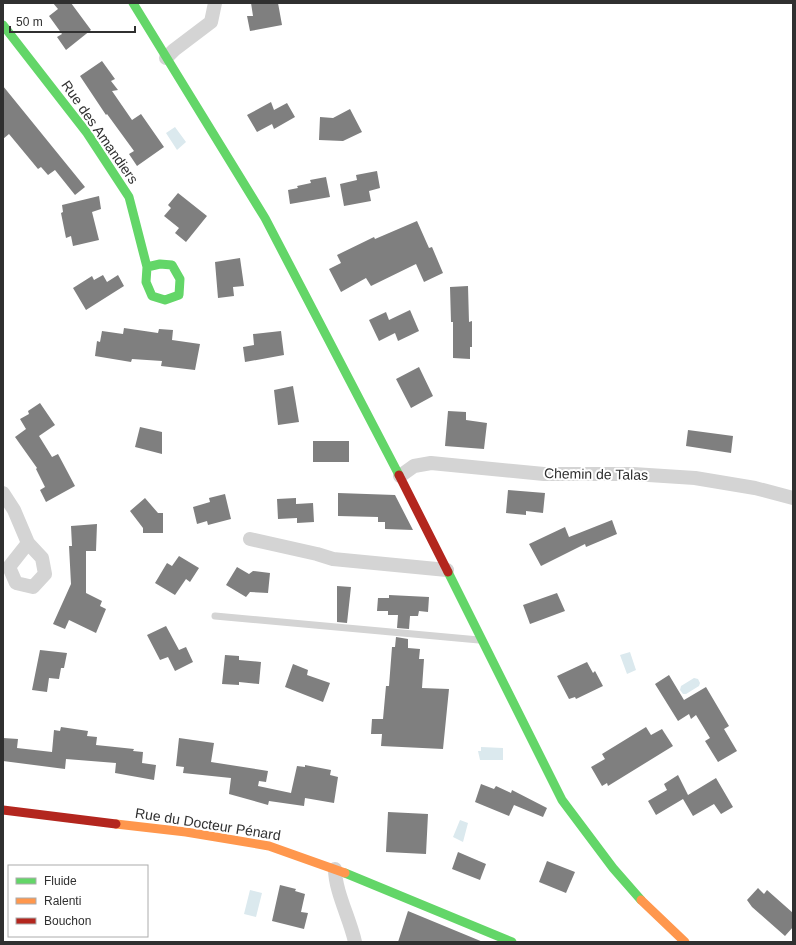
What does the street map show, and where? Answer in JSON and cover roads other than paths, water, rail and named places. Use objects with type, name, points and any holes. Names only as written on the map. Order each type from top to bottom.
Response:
[{"type":"main road","points":[[133,3],[265,218],[400,476],[562,800],[613,868],[646,905],[686,942]]},
{"type":"main road","name":"Rue des Amandiers","points":[[3,25],[87,133],[129,197],[147,267]]},
{"type":"main road","points":[[160,264],[172,265],[179,272],[182,283],[178,295],[165,300],[152,296],[146,282],[147,267],[160,264]]},
{"type":"main road","name":"Rue du Docteur Pénard","points":[[3,810],[186,832],[269,846],[335,869],[512,942]]},
{"type":"street","points":[[166,58],[174,50],[211,22],[215,3]]},
{"type":"street","name":"Chemin de Talas","points":[[400,476],[414,466],[431,463],[544,474],[632,474],[703,480],[755,488],[793,498]]},
{"type":"street","points":[[3,493],[14,510],[28,543]]},
{"type":"street","points":[[250,539],[333,559],[447,570]]},
{"type":"street","points":[[335,869],[335,880],[351,922],[355,942]]},
{"type":"lane","points":[[215,616],[482,640]]}]
